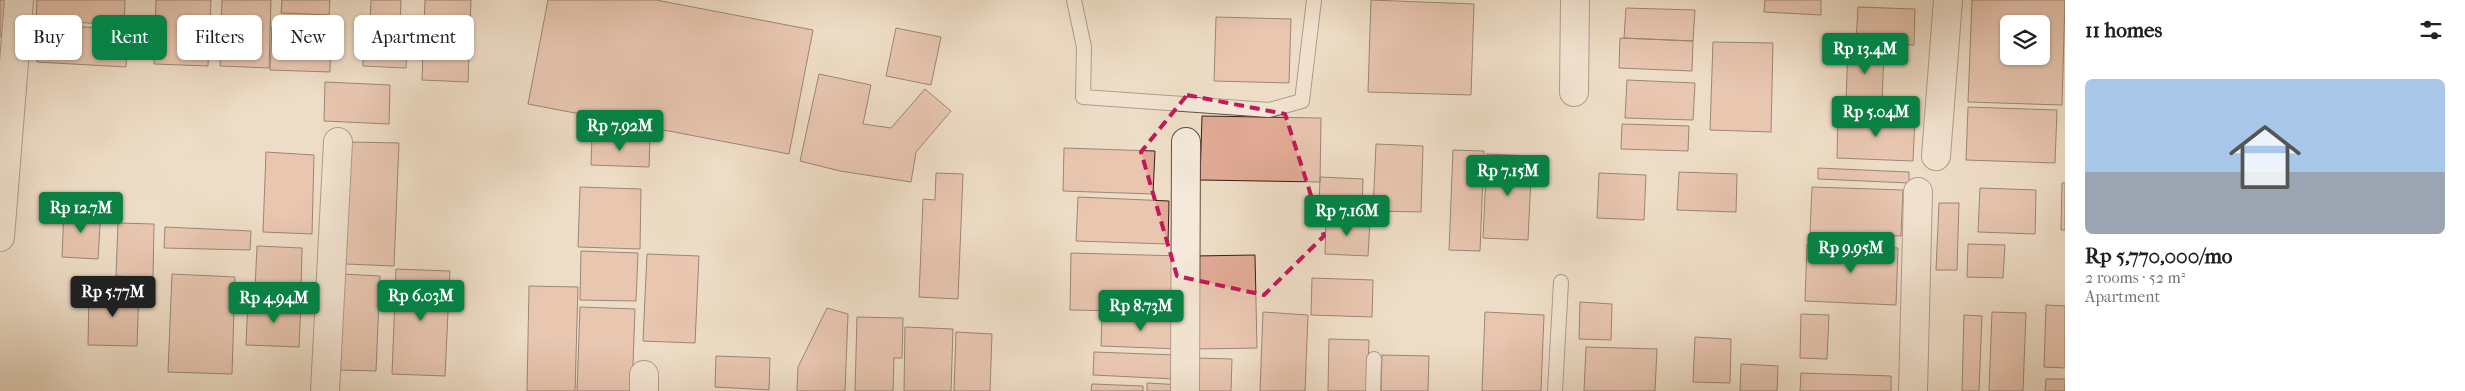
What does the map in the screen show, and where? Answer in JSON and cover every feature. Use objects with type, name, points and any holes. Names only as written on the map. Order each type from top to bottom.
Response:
[{"type":"street","points":[[0,237],[8,51],[19,0]]},
{"type":"street","points":[[1574,92],[1575,0]]},
{"type":"street","points":[[1936,156],[1948,0]]},
{"type":"street","points":[[325,391],[338,142]]},
{"type":"street","points":[[1185,391],[1186,142]]},
{"type":"street","points":[[1913,391],[1918,192]]},
{"type":"lane","points":[[1074,0],[1084,47],[1083,97],[1269,110],[1302,101],[1314,0]]},
{"type":"lane","points":[[1555,391],[1561,282]]},
{"type":"lane","points":[[1373,391],[1374,359]]},
{"type":"highlighted area","points":[[1187,95],[1285,114],[1324,236],[1264,295],[1177,276],[1141,152]]},
{"type":"building","points":[[0,0],[8,0],[7,36],[0,36]]},
{"type":"building","points":[[37,0],[125,0],[124,15],[92,15],[92,23],[82,23],[82,15],[36,15]]},
{"type":"building","points":[[156,0],[211,0],[210,15],[177,15],[177,60],[208,60],[208,66],[154,64],[154,60],[167,60],[167,15],[156,15]]},
{"type":"building","points":[[222,0],[271,0],[269,68],[220,66],[220,60],[262,60],[262,15],[222,15]]},
{"type":"building","points":[[282,0],[330,0],[329,15],[281,13]]},
{"type":"building","points":[[371,0],[401,0],[400,15],[370,15]]},
{"type":"building","points":[[425,0],[471,0],[470,15],[424,15]]},
{"type":"building","points":[[548,0],[656,0],[813,30],[789,154],[528,104]]},
{"type":"building","points":[[1371,0],[1474,4],[1471,95],[1368,92]]},
{"type":"building","points":[[1765,0],[1821,0],[1821,15],[1764,12]]},
{"type":"building","points":[[1972,0],[2065,0],[2062,105],[1968,102]]},
{"type":"building","points":[[1858,7],[1915,9],[1914,45],[1856,43]]},
{"type":"building","points":[[1626,8],[1695,10],[1693,41],[1624,38]]},
{"type":"building","points":[[1216,17],[1291,19],[1289,83],[1214,81]]},
{"type":"building","points":[[272,26],[272,60],[330,60],[330,72],[270,70]]},
{"type":"building","points":[[82,27],[92,27],[92,60],[126,60],[126,67],[37,62],[37,60],[82,60]]},
{"type":"building","points":[[896,28],[941,37],[931,85],[886,76]]},
{"type":"building","points":[[1620,38],[1693,41],[1692,71],[1619,68]]},
{"type":"building","points":[[1713,42],[1773,43],[1771,132],[1710,130]]},
{"type":"building","points":[[1848,48],[1884,49],[1882,103],[1846,102]]},
{"type":"building","points":[[363,60],[406,60],[406,68],[363,66]]},
{"type":"building","points":[[423,60],[469,60],[468,82],[422,80]]},
{"type":"building","points":[[819,74],[871,85],[863,124],[891,128],[925,89],[951,111],[916,152],[911,182],[840,171],[800,161]]},
{"type":"building","points":[[1627,80],[1695,83],[1693,120],[1625,118]]},
{"type":"building","points":[[325,82],[390,85],[389,124],[324,121]]},
{"type":"building","points":[[1968,107],[2057,110],[2055,163],[1966,160]]},
{"type":"building","points":[[1838,115],[1915,118],[1913,161],[1837,158]]},
{"type":"building","points":[[1202,116],[1321,118],[1320,182],[1200,180]]},
{"type":"building","points":[[1622,124],[1689,126],[1688,151],[1621,149]]},
{"type":"building","points":[[592,136],[650,138],[649,167],[591,165]]},
{"type":"building","points":[[350,142],[399,143],[394,266],[346,264]]},
{"type":"building","points":[[1376,144],[1423,146],[1421,212],[1373,211]]},
{"type":"building","points":[[1064,148],[1155,151],[1153,194],[1063,191]]},
{"type":"building","points":[[1453,150],[1484,151],[1480,251],[1449,250]]},
{"type":"building","points":[[266,152],[314,155],[312,234],[263,232]]},
{"type":"building","points":[[1487,154],[1532,156],[1528,240],[1483,238]]},
{"type":"building","points":[[1818,168],[1909,172],[1909,183],[1818,179]]},
{"type":"building","points":[[1679,172],[1737,174],[1736,212],[1677,210]]},
{"type":"building","points":[[936,173],[963,174],[958,299],[919,297],[923,199],[935,200]]},
{"type":"building","points":[[1599,173],[1646,175],[1644,220],[1597,218]]},
{"type":"building","points":[[1320,177],[1363,179],[1362,211],[1319,209]]},
{"type":"building","points":[[2062,183],[2065,183],[2065,230],[2061,230]]},
{"type":"building","points":[[580,187],[641,189],[640,249],[578,247]]},
{"type":"building","points":[[1812,187],[1903,190],[1901,236],[1810,233]]},
{"type":"building","points":[[1980,188],[2036,190],[2035,234],[1978,232]]},
{"type":"building","points":[[1078,197],[1169,201],[1168,244],[1076,241]]},
{"type":"building","points":[[1939,203],[1959,203],[1957,270],[1936,270]]},
{"type":"building","points":[[64,209],[101,210],[98,259],[62,257]]},
{"type":"building","points":[[1326,218],[1370,220],[1368,256],[1325,254]]},
{"type":"building","points":[[118,223],[154,224],[153,278],[116,276]]},
{"type":"building","points":[[165,227],[251,231],[250,250],[164,248]]},
{"type":"building","points":[[1807,244],[1898,248],[1896,305],[1805,301]]},
{"type":"building","points":[[1968,244],[2005,245],[2003,278],[1967,277]]},
{"type":"building","points":[[257,246],[302,248],[301,290],[255,289]]},
{"type":"building","points":[[581,251],[638,253],[636,301],[580,300]]},
{"type":"building","points":[[1071,253],[1181,256],[1180,312],[1070,310]]},
{"type":"building","points":[[647,254],[699,256],[695,343],[643,341]]},
{"type":"building","points":[[1255,255],[1257,348],[1195,349],[1194,256]]},
{"type":"building","points":[[396,269],[450,271],[445,376],[392,374]]},
{"type":"building","points":[[172,274],[235,277],[232,374],[168,372]]},
{"type":"building","points":[[342,274],[380,276],[376,371],[339,370]]},
{"type":"building","points":[[1312,278],[1373,280],[1372,317],[1311,315]]},
{"type":"building","points":[[529,286],[578,287],[575,391],[527,391]]},
{"type":"building","points":[[89,289],[139,291],[137,346],[88,345]]},
{"type":"building","points":[[248,300],[301,302],[299,347],[246,345]]},
{"type":"building","points":[[1580,302],[1612,304],[1611,340],[1579,339]]},
{"type":"building","points":[[2046,305],[2065,306],[2065,368],[2044,367]]},
{"type":"building","points":[[580,307],[635,309],[632,391],[577,391]]},
{"type":"building","points":[[827,308],[848,314],[845,391],[797,391],[798,367]]},
{"type":"building","points":[[1263,312],[1308,315],[1305,391],[1260,391]]},
{"type":"building","points":[[1485,312],[1544,315],[1541,391],[1482,391]]},
{"type":"building","points":[[1992,312],[2026,313],[2023,391],[1989,391]]},
{"type":"building","points":[[1801,314],[1829,315],[1827,359],[1800,358]]},
{"type":"building","points":[[1964,315],[1982,316],[1979,391],[1962,391]]},
{"type":"building","points":[[1102,316],[1181,318],[1180,349],[1101,346]]},
{"type":"building","points":[[857,317],[903,318],[902,358],[894,358],[893,391],[855,391]]},
{"type":"building","points":[[905,327],[953,329],[951,391],[904,391]]},
{"type":"building","points":[[956,332],[992,334],[990,391],[954,391]]},
{"type":"building","points":[[1695,337],[1731,339],[1730,383],[1693,382]]},
{"type":"building","points":[[1329,339],[1369,340],[1367,391],[1328,391]]},
{"type":"building","points":[[1586,347],[1657,349],[1655,391],[1584,391]]},
{"type":"building","points":[[1094,352],[1176,355],[1175,379],[1093,375]]},
{"type":"building","points":[[1382,355],[1429,356],[1428,391],[1381,391]]},
{"type":"building","points":[[716,356],[770,358],[769,390],[715,387]]},
{"type":"building","points":[[1196,358],[1232,359],[1231,391],[1195,391]]},
{"type":"building","points":[[1741,364],[1778,366],[1777,391],[1740,391]]},
{"type":"building","points":[[1801,373],[1891,376],[1891,391],[1800,391]]},
{"type":"building","points":[[2046,379],[2065,379],[2065,391],[2045,391]]},
{"type":"building","points":[[1147,383],[1182,385],[1182,391],[1147,391]]},
{"type":"building","points":[[1092,384],[1143,386],[1143,391],[1091,391]]}]
